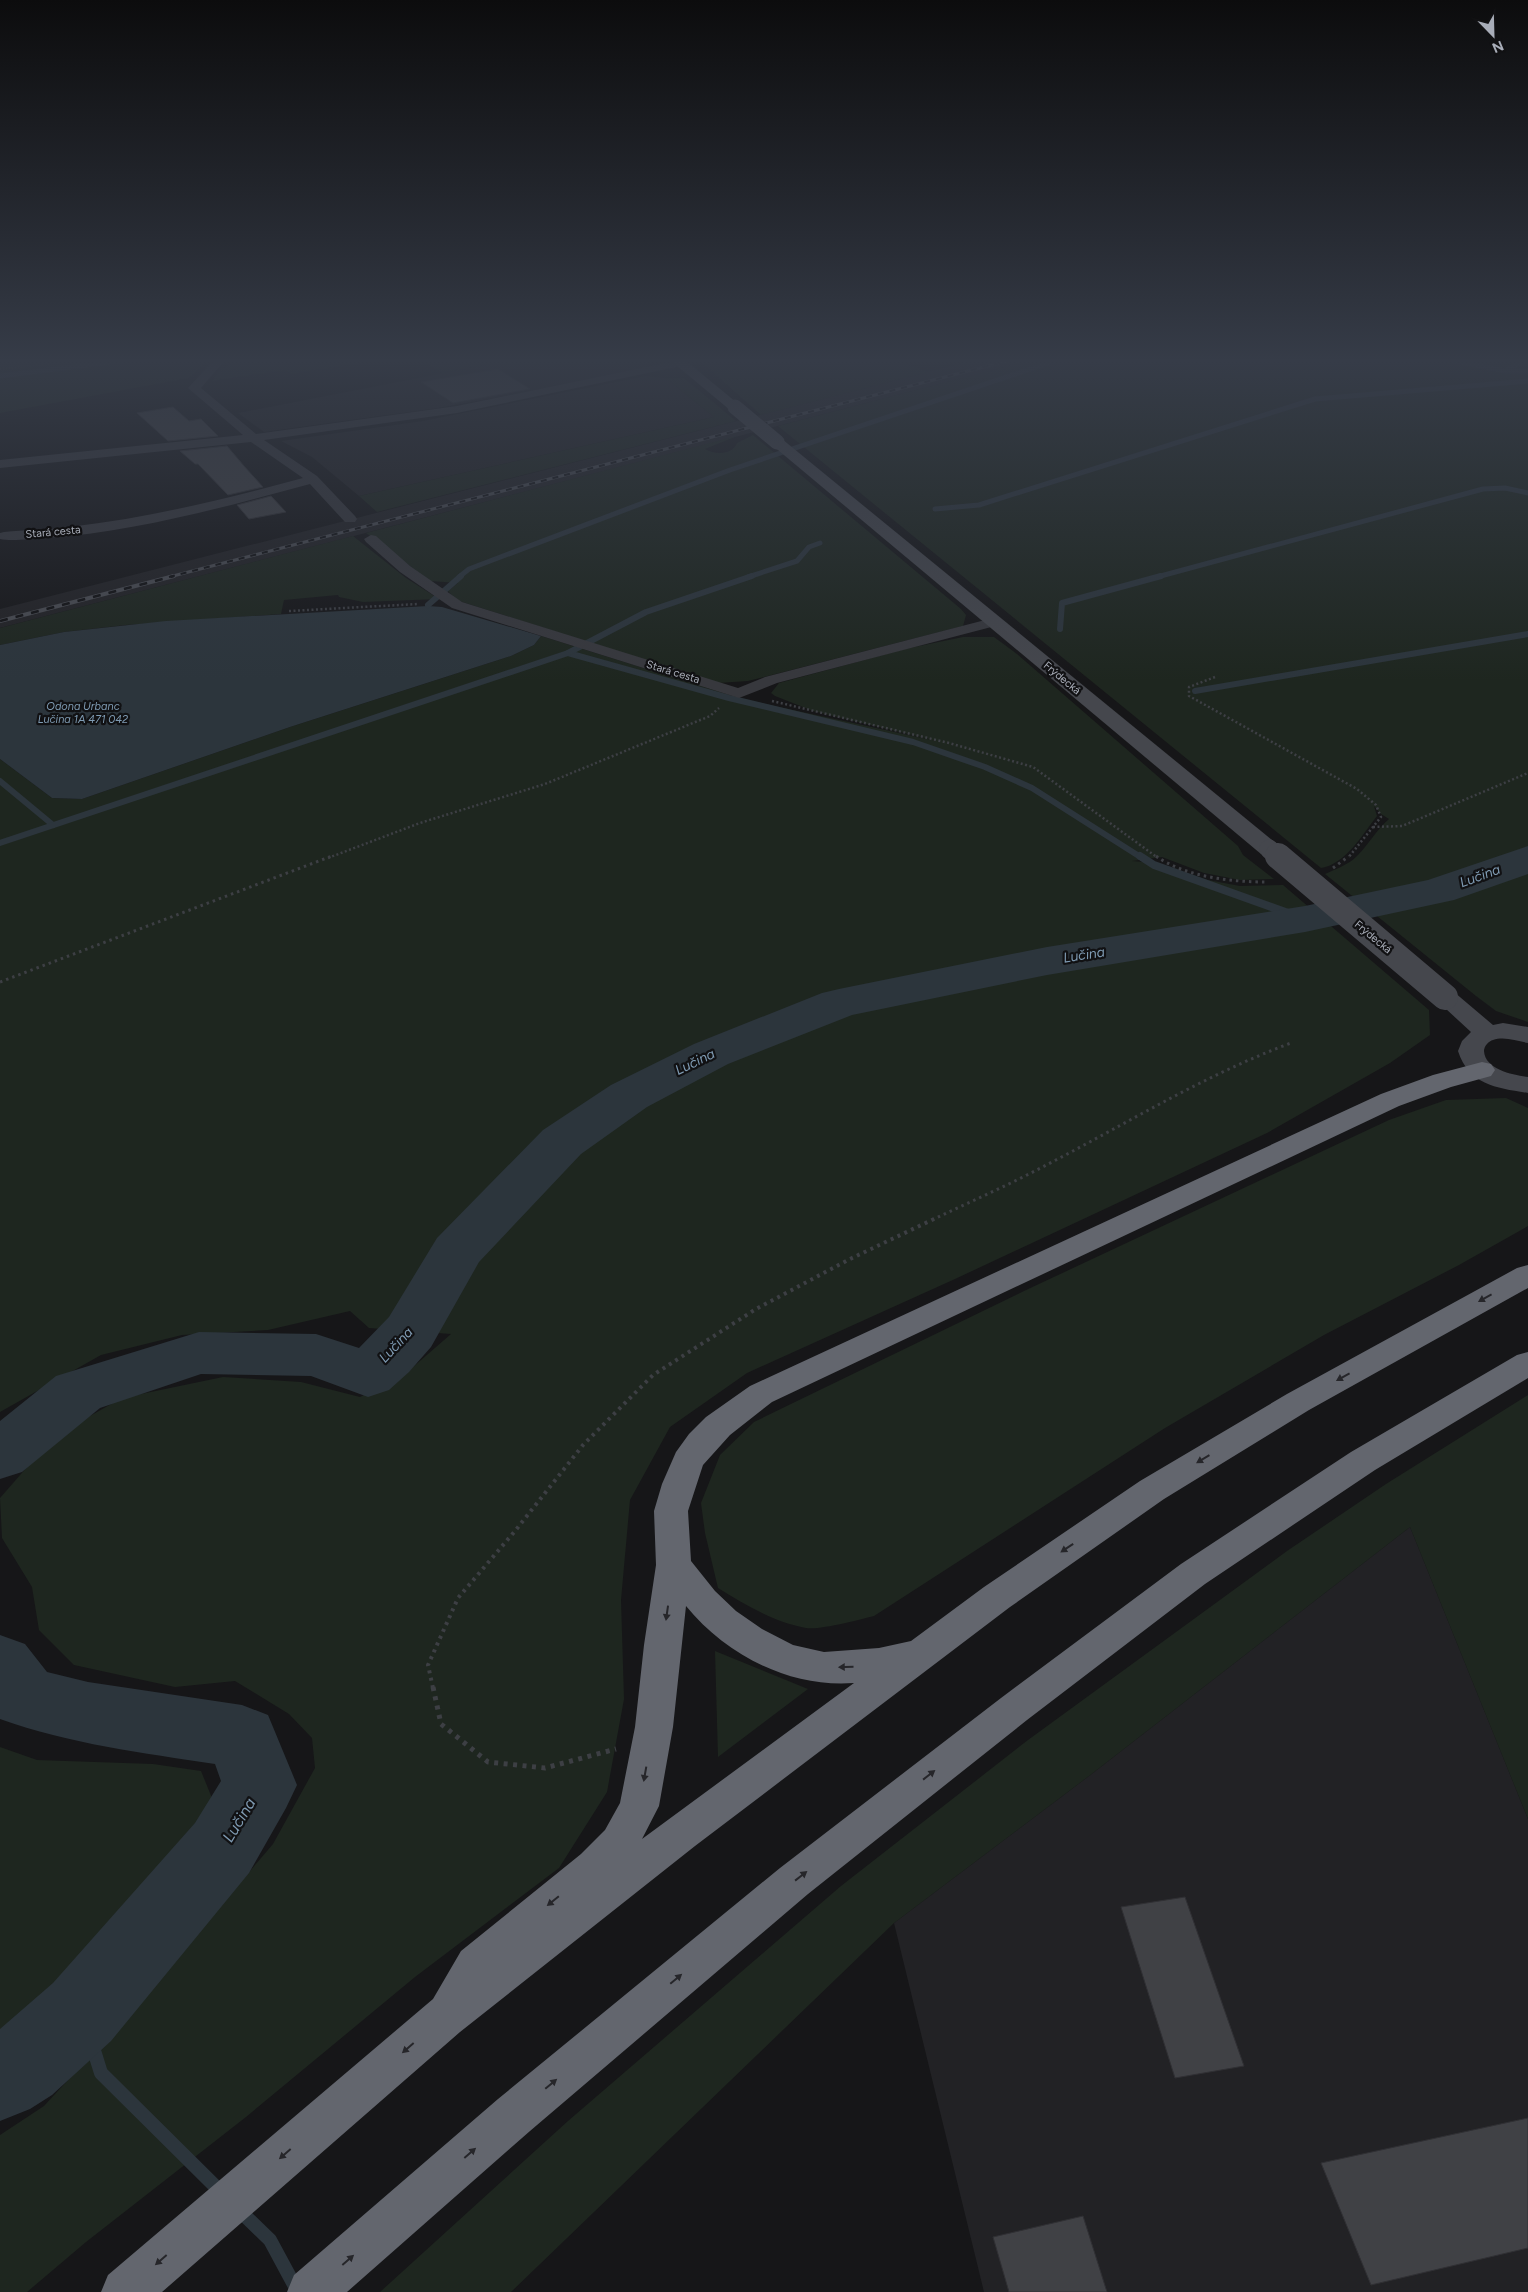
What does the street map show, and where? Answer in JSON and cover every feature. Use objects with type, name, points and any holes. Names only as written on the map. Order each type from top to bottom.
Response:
[{"type":"highway","points":[[445,2017],[476,1965],[595,1867],[619,1843],[639,1806],[654,1727],[662,1645],[674,1565],[671,1511],[688,1461],[701,1443],[718,1426],[760,1394],[1390,1100],[1442,1081],[1482,1070]]},
{"type":"highway","points":[[674,1565],[712,1612],[752,1642],[786,1658],[822,1668],[862,1667],[890,1662],[916,1654],[1152,1490],[1298,1402],[1528,1275]]},
{"type":"highway","points":[[311,2292],[514,2115],[787,1887],[1014,1709],[1193,1574],[1363,1461],[1528,1363]]},
{"type":"highway","points":[[125,2292],[445,2017],[682,1833],[997,1597]]},
{"type":"main road","name":"Frýdecká","points":[[807,467],[1488,1033]]},
{"type":"main road","points":[[1528,1035],[1504,1031],[1488,1033],[1476,1038],[1470,1046],[1473,1060],[1482,1070],[1502,1080],[1528,1086]]},
{"type":"street","points":[[296,467],[313,479],[350,519]]},
{"type":"street","name":"Stará cesta","points":[[4,536],[78,530],[143,519],[270,491],[313,479]]},
{"type":"street","name":"Stará cesta","points":[[371,539],[405,569],[457,605],[739,693]]},
{"type":"street","points":[[739,693],[772,680],[994,622]]},
{"type":"path","points":[[289,611],[453,602]]},
{"type":"path","points":[[1214,677],[1189,687],[1189,696],[1357,789],[1376,805],[1381,817],[1350,856],[1333,868]]},
{"type":"path","points":[[0,982],[420,823],[545,784],[710,716],[739,693],[828,716],[949,742],[1032,768],[1160,859],[1199,875],[1239,882],[1266,882]]},
{"type":"path","points":[[1373,827],[1402,826],[1528,773]]},
{"type":"shaded area","points":[[324,467],[489,467],[359,496]]},
{"type":"shaded area","points":[[489,467],[555,467],[377,512],[359,496]]},
{"type":"shaded area","points":[[556,467],[620,467],[0,628],[0,609]]},
{"type":"shaded area","points":[[619,467],[791,467],[966,615],[963,626],[748,681],[718,683],[456,600],[448,591],[458,583],[430,581],[366,533]]},
{"type":"shaded area","points":[[828,467],[1528,467],[1528,1022],[1496,1011],[1325,874],[1353,859],[1389,819],[1374,806],[1377,816],[1353,848],[1338,861],[1321,868]]},
{"type":"shaded area","points":[[353,536],[406,578],[439,599],[363,602],[339,597],[338,595],[284,600],[281,614],[126,625],[64,632],[0,645],[0,628]]},
{"type":"shaded area","points":[[541,636],[743,699],[941,742],[813,711],[771,693],[779,683],[905,649],[963,637],[994,637],[1017,654],[1238,846],[1243,855],[1274,879],[1240,880],[1204,873],[1162,857],[1132,861],[1157,863],[1208,880],[1240,886],[1283,885],[1429,1010],[1430,1035],[1390,1063],[1267,1133],[955,1279],[747,1373],[670,1427],[630,1500],[621,1600],[624,1699],[607,1792],[559,1868],[415,1977],[246,2117],[86,2242],[27,2292],[0,2292],[0,2135],[44,2106],[118,2026],[273,1844],[315,1768],[312,1738],[289,1714],[235,1681],[175,1687],[74,1665],[39,1630],[32,1587],[2,1538],[0,1498],[28,1466],[65,1430],[122,1398],[223,1377],[301,1382],[360,1397],[405,1374],[451,1334],[369,1328],[350,1311],[268,1330],[182,1335],[101,1355],[0,1412],[0,759],[52,798],[82,799],[290,727],[511,656],[534,645]]},
{"type":"shaded area","points":[[1506,1098],[1528,1108],[1528,1226],[1459,1265],[1324,1335],[1165,1428],[874,1616],[830,1626],[806,1628],[782,1622],[749,1607],[718,1588],[705,1533],[701,1503],[720,1455],[754,1422],[1024,1291],[1389,1120],[1446,1100]]},
{"type":"shaded area","points":[[1528,1395],[1528,1819],[1410,1527],[1089,1776],[894,1923],[511,2292],[380,2292],[568,2121],[841,1886],[1028,1740],[1287,1551],[1386,1484]]},
{"type":"shaded area","points":[[1410,1527],[1528,1819],[1528,2292],[984,2292],[894,1923],[1089,1776]]},
{"type":"shaded area","points":[[715,1651],[808,1689],[718,1757]]},
{"type":"shaded area","points":[[0,1747],[37,1760],[153,1764],[201,1771],[214,1803],[140,1897],[0,2038]]},
{"type":"water","name":"Odona Urbanc Lučina 1A 471 042","points":[[428,606],[442,607],[541,636],[534,645],[511,656],[290,727],[82,799],[52,798],[0,759],[0,645],[64,632],[166,621]]},
{"type":"building","points":[[201,467],[245,467],[263,487],[228,495]]},
{"type":"building","points":[[271,496],[286,512],[249,519],[237,505]]},
{"type":"building","points":[[1185,1897],[1244,2066],[1175,2078],[1121,1907]]},
{"type":"building","points":[[1528,2118],[1528,2248],[1371,2285],[1321,2163]]},
{"type":"building","points":[[1083,2216],[1107,2292],[1009,2292],[993,2237]]},
{"type":"waterway","points":[[459,577],[469,569],[739,467]]},
{"type":"waterway","points":[[935,509],[979,505],[1100,467]]},
{"type":"waterway","points":[[1157,577],[1483,489],[1505,488],[1528,493]]},
{"type":"waterway","points":[[748,577],[797,561],[809,547],[820,543]]},
{"type":"waterway","points":[[428,605],[461,576]]},
{"type":"waterway","points":[[568,653],[646,612],[752,576]]},
{"type":"waterway","points":[[1060,629],[1062,603],[1161,576]]},
{"type":"waterway","points":[[1195,691],[1528,634]]},
{"type":"waterway","points":[[0,843],[568,653]]},
{"type":"waterway","points":[[568,653],[729,698],[913,742],[985,767],[1032,788],[1142,858]]},
{"type":"waterway","points":[[0,781],[53,825]]},
{"type":"waterway","points":[[1140,856],[1154,865],[1305,919]]},
{"type":"waterway","name":"Lučina","points":[[0,1455],[78,1392],[199,1353],[316,1355],[368,1375],[388,1357],[410,1332],[457,1251],[562,1142],[629,1096],[711,1054],[839,1003],[1047,961],[1305,919],[1439,891],[1528,859]]},
{"type":"waterway","name":"Lučina","points":[[0,1665],[24,1697],[88,1713],[242,1737],[260,1785],[222,1848],[82,2012],[22,2065],[0,2079]]},
{"type":"waterway","points":[[82,2012],[101,2073],[223,2194]]},
{"type":"waterway","points":[[239,2210],[270,2240],[298,2292]]},
{"type":"railway","points":[[169,577],[596,467]]},
{"type":"railway","points":[[0,621],[174,576]]}]
